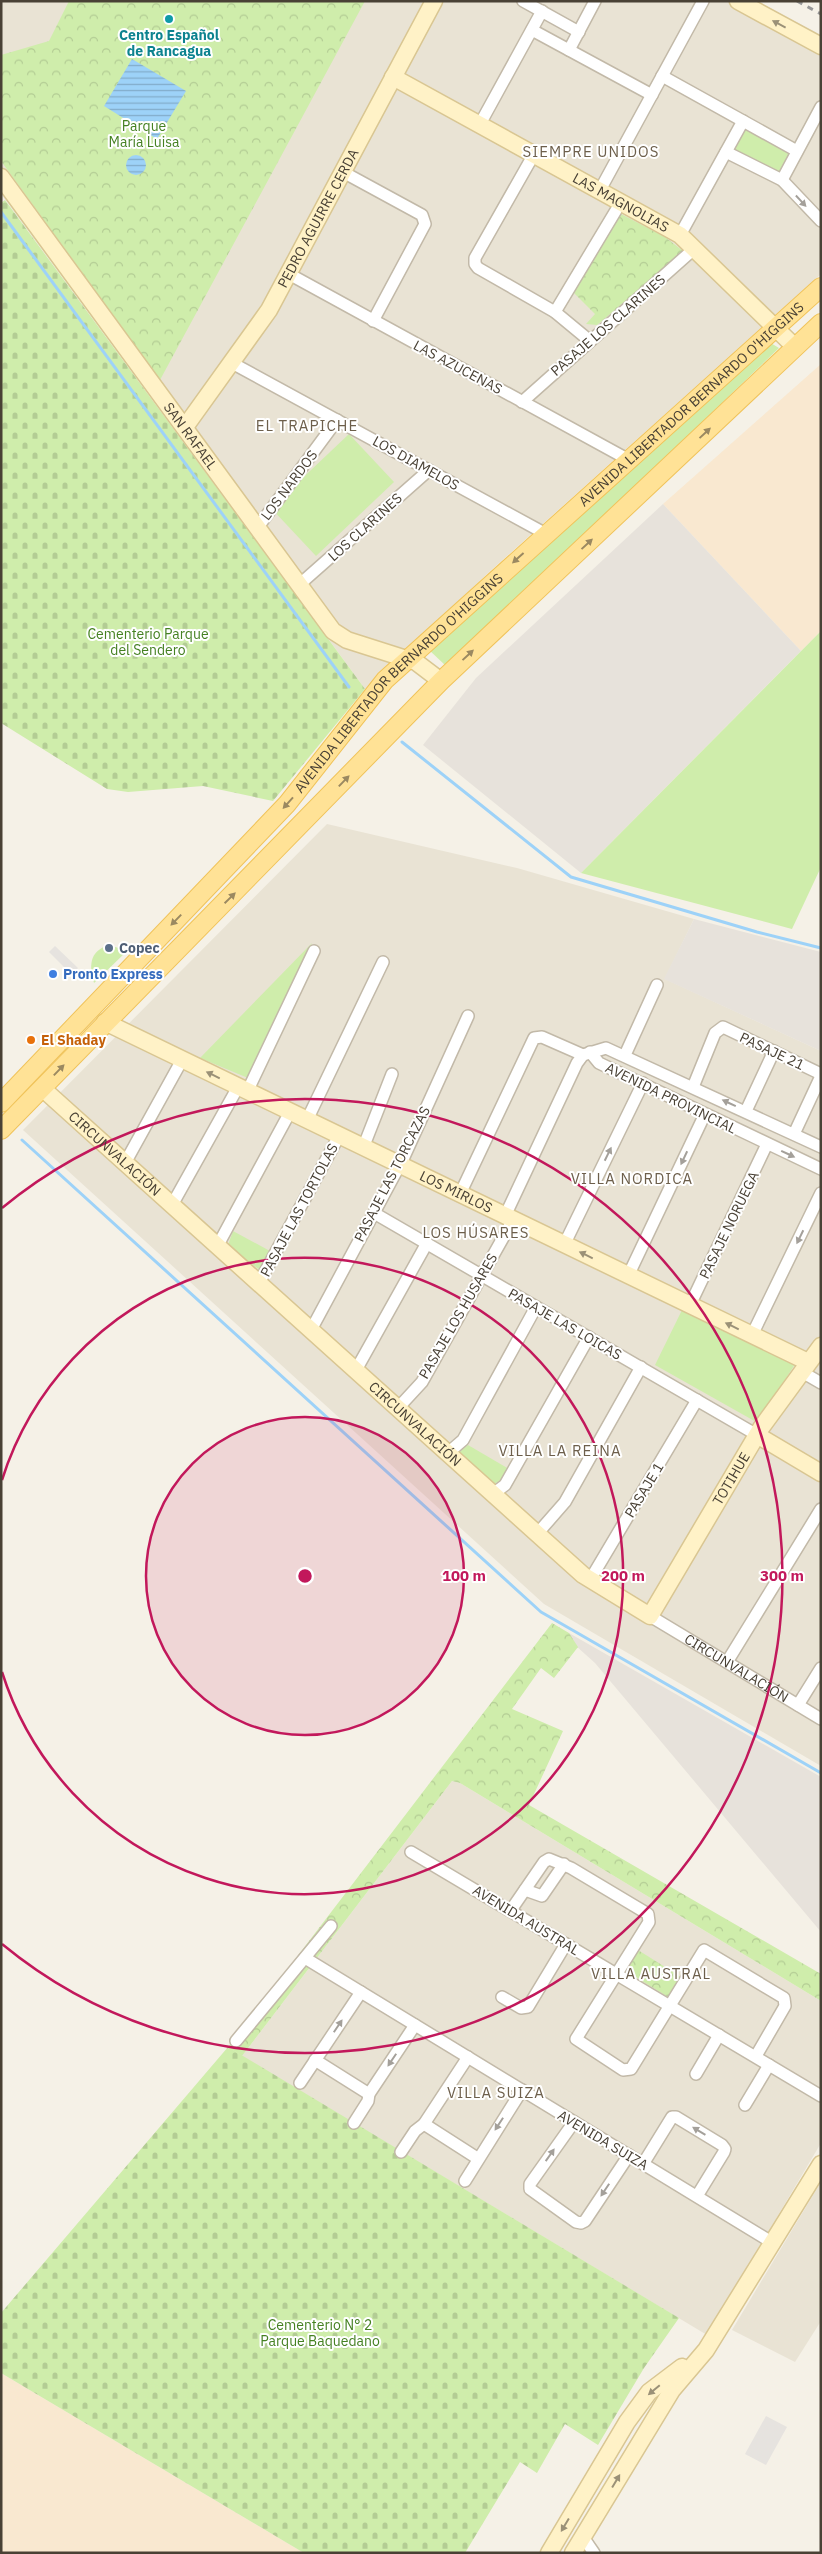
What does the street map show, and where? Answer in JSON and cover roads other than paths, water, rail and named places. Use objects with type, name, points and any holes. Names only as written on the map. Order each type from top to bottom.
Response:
[{"type":"main road","name":"AVENIDA LIBERTADOR BERNARDO O'HIGGINS","points":[[1,1103],[287,804],[385,680],[821,287]]},
{"type":"main road","name":"AVENIDA LIBERTADOR BERNARDO O'HIGGINS","points":[[1,1130],[441,681],[821,323]]},
{"type":"street","name":"PEDRO AGUIRRE CERDA","points":[[185,427],[261,323],[434,1]]},
{"type":"street","points":[[523,1],[579,32]]},
{"type":"street","points":[[569,50],[595,1]]},
{"type":"street","points":[[600,190],[703,1]]},
{"type":"street","points":[[738,1],[821,46]]},
{"type":"street","points":[[480,124],[542,11]]},
{"type":"street","points":[[532,30],[652,95]]},
{"type":"street","points":[[662,76],[797,151]]},
{"type":"street","name":"LAS MAGNOLIAS","points":[[393,77],[680,235],[776,326],[795,347]]},
{"type":"street","points":[[782,180],[821,107]]},
{"type":"street","points":[[680,235],[743,121]]},
{"type":"street","points":[[726,152],[782,180],[821,221]]},
{"type":"street","points":[[534,154],[475,258],[475,264],[478,268],[555,312],[590,341]]},
{"type":"street","points":[[343,172],[422,215],[425,219],[425,224],[372,321]]},
{"type":"street","name":"SAN RAFAEL","points":[[1,177],[339,636],[407,659],[426,668],[441,681]]},
{"type":"street","points":[[555,312],[621,202]]},
{"type":"street","name":"PASAJE LOS CLARINES","points":[[522,402],[695,248]]},
{"type":"street","name":"LAS AZUCENAS","points":[[289,274],[629,460]]},
{"type":"street","name":"LOS DIAMELOS","points":[[232,364],[546,534]]},
{"type":"street","name":"LOS NARDOS","points":[[258,527],[337,420]]},
{"type":"street","name":"LOS CLARINES","points":[[300,584],[429,470]]},
{"type":"street","points":[[172,1205],[243,1089],[314,951]]},
{"type":"street","points":[[307,1120],[383,962]]},
{"type":"street","points":[[625,1055],[658,985]]},
{"type":"street","name":"PASAJE LAS TORCAZAS","points":[[311,1330],[399,1165],[468,1016]]},
{"type":"street","name":"LOS MIRLOS","points":[[106,1022],[752,1335],[805,1367]]},
{"type":"street","name":"PASAJE 21","points":[[693,1086],[715,1033],[723,1027],[821,1075]]},
{"type":"street","points":[[460,1194],[534,1038],[542,1037],[587,1054]]},
{"type":"street","name":"AVENIDA PROVINCIAL","points":[[587,1054],[606,1048],[625,1055],[821,1147]]},
{"type":"street","points":[[746,1111],[774,1052]]},
{"type":"street","name":"AVENIDA PROVINCIAL","points":[[587,1054],[599,1063],[821,1169]]},
{"type":"street","name":"PASAJE LOS HUSARES","points":[[398,1408],[422,1382],[482,1276],[576,1063],[587,1054]]},
{"type":"street","points":[[125,1163],[182,1060]]},
{"type":"street","points":[[363,1148],[392,1074]]},
{"type":"street","points":[[794,1134],[821,1075]]},
{"type":"street","points":[[564,1245],[643,1083]]},
{"type":"street","name":"CIRCUNVALACIÓN","points":[[42,1088],[590,1580],[821,1718]]},
{"type":"street","points":[[218,1245],[290,1112]]},
{"type":"street","points":[[628,1276],[705,1114]]},
{"type":"street","name":"PASAJE LAS TORTOLAS","points":[[259,1284],[339,1136]]},
{"type":"street","name":"PASAJE NORUEGA","points":[[690,1305],[768,1144]]},
{"type":"street","points":[[752,1335],[821,1193]]},
{"type":"street","name":"PASAJE LAS LOICAS","points":[[374,1213],[757,1435]]},
{"type":"street","points":[[356,1370],[427,1243]]},
{"type":"street","points":[[448,1453],[463,1440],[536,1307]]},
{"type":"street","points":[[492,1494],[506,1486],[589,1337]]},
{"type":"street","name":"TOTIHUE","points":[[650,1616],[757,1435],[821,1346]]},
{"type":"street","points":[[805,1367],[821,1383]]},
{"type":"street","points":[[537,1534],[565,1502],[641,1368]]},
{"type":"street","name":"PASAJE 1","points":[[590,1580],[697,1400]]},
{"type":"street","points":[[757,1435],[821,1473]]},
{"type":"street","points":[[728,1662],[821,1509]]},
{"type":"street","points":[[798,1705],[821,1668]]},
{"type":"street","name":"AVENIDA AUSTRAL","points":[[411,1852],[821,2096]]},
{"type":"street","points":[[511,1910],[549,1859],[567,1866],[650,1918],[576,2038],[616,2065],[628,2070],[702,1952],[707,1950],[784,1998],[785,2006],[756,2056]]},
{"type":"street","points":[[525,1890],[542,1896],[567,1866]]},
{"type":"street","points":[[236,2042],[332,1926]]},
{"type":"street","points":[[502,1997],[522,2008],[528,2007],[566,1944]]},
{"type":"street","name":"AVENIDA SUIZA","points":[[305,1958],[773,2243]]},
{"type":"street","points":[[300,2083],[362,1992]]},
{"type":"street","points":[[354,2123],[368,2101],[369,2094],[415,2025]]},
{"type":"street","points":[[696,2074],[719,2035]]},
{"type":"street","points":[[402,2152],[416,2130],[424,2124],[468,2058]]},
{"type":"street","points":[[315,2060],[369,2094]]},
{"type":"street","points":[[745,2105],[769,2065]]},
{"type":"street","points":[[465,2181],[477,2158],[522,2090]]},
{"type":"street","points":[[643,2164],[672,2117],[684,2121],[722,2145],[725,2149],[697,2196]]},
{"type":"street","points":[[574,2122],[530,2184],[530,2189],[581,2223],[585,2221],[628,2155]]},
{"type":"street","points":[[424,2124],[477,2158]]},
{"type":"street","points":[[574,2553],[672,2390],[706,2350],[821,2164]]},
{"type":"street","points":[[549,2553],[627,2422],[649,2392],[706,2350]]},
{"type":"street","points":[[583,2537],[594,2553]]},
{"type":"water","points":[[132,59],[186,91],[157,139],[104,106]]},
{"type":"water","points":[[132,155],[140,155],[146,161],[146,169],[140,175],[132,175],[126,169],[126,161]]},
{"type":"waterway","points":[[1,212],[349,687]]},
{"type":"waterway","points":[[402,742],[571,877],[757,932],[821,948]]},
{"type":"waterway","points":[[22,1140],[541,1612],[821,1773]]},
{"type":"railway","points":[[797,1],[821,14]]},
{"type":"place","name":"Centro Español de Rancagua","points":[[169,19]]},
{"type":"place","name":"Copec","points":[[109,948]]},
{"type":"place","name":"Pronto Express","points":[[53,974]]},
{"type":"place","name":"El Shaday","points":[[31,1040]]},
{"type":"district","name":"SIEMPRE UNIDOS","points":[[591,152]]},
{"type":"district","name":"EL TRAPICHE","points":[[307,426]]},
{"type":"district","name":"VILLA NORDICA","points":[[632,1179]]},
{"type":"district","name":"LOS HÚSARES","points":[[476,1233]]},
{"type":"district","name":"VILLA LA REINA","points":[[560,1451]]},
{"type":"district","name":"VILLA AUSTRAL","points":[[651,1974]]},
{"type":"district","name":"VILLA SUIZA","points":[[496,2093]]},
{"type":"park label","name":"Parque María Luisa","points":[[144,134]]},
{"type":"park label","name":"Cementerio Parque del Sendero","points":[[148,642]]},
{"type":"park label","name":"Cementerio N° 2 Parque Baquedano","points":[[320,2334]]}]
